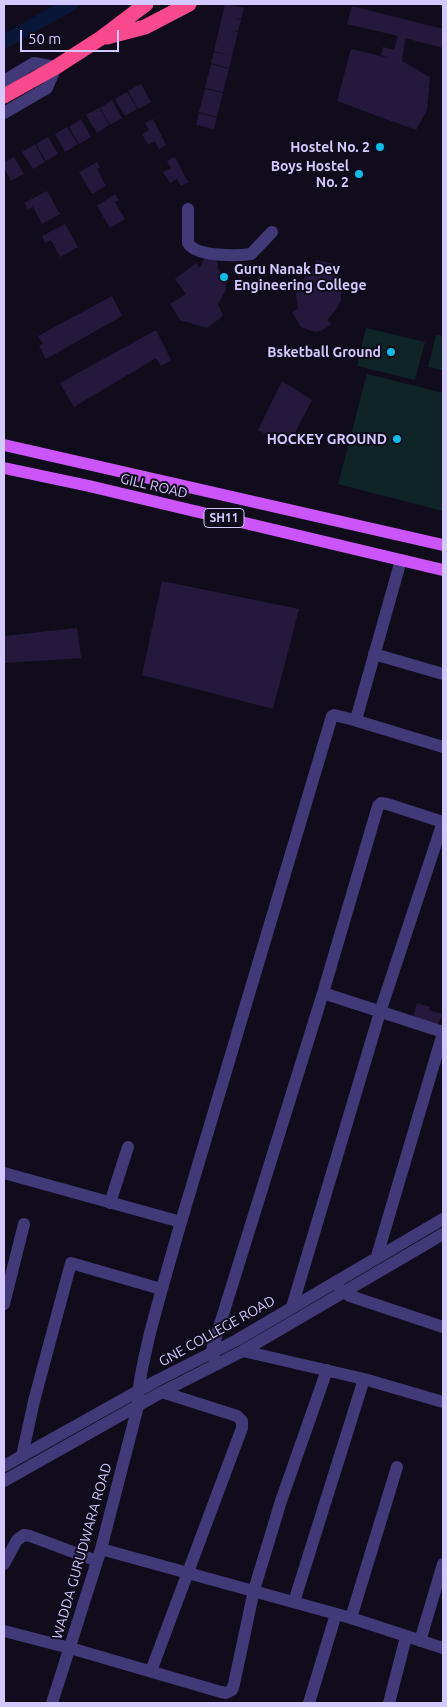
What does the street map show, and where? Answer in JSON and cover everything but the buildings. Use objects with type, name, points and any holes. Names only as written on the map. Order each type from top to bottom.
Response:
[{"type":"highway","points":[[4,96],[56,67],[101,38],[146,4]]},
{"type":"highway","points":[[101,38],[146,27],[189,4]]},
{"type":"main road","name":"GILL ROAD","points":[[4,445],[443,545]]},
{"type":"main road","name":"GILL ROAD","points":[[4,468],[89,486],[443,570]]},
{"type":"street","points":[[4,81],[34,64],[56,67],[47,88],[4,113]]},
{"type":"street","points":[[188,209],[188,243],[192,249],[199,251],[231,256],[251,254],[272,232]]},
{"type":"street","points":[[401,560],[354,720],[443,747]]},
{"type":"street","points":[[374,654],[443,674]]},
{"type":"street","name":"WADDA GURUDWARA ROAD","points":[[52,1703],[99,1555],[138,1406],[140,1375],[161,1289],[332,716],[354,720]]},
{"type":"street","points":[[214,1358],[378,806],[381,803],[387,804],[443,822],[380,1012],[292,1307]]},
{"type":"street","points":[[323,993],[443,1032],[377,1256]]},
{"type":"street","points":[[110,1202],[128,1147]]},
{"type":"street","points":[[4,1173],[181,1222]]},
{"type":"street","name":"GNE COLLEGE ROAD","points":[[4,1481],[162,1392],[214,1358],[236,1340],[443,1219]]},
{"type":"street","points":[[4,1304],[24,1224]]},
{"type":"street","name":"GNE COLLEGE ROAD","points":[[4,1466],[138,1392],[214,1358],[243,1351],[443,1234]]},
{"type":"street","points":[[22,1456],[34,1401],[71,1264],[76,1263],[161,1289]]},
{"type":"street","points":[[333,1282],[344,1293],[443,1327]]},
{"type":"street","points":[[243,1351],[364,1379],[443,1402]]},
{"type":"street","points":[[4,1631],[70,1648],[220,1692],[226,1693],[232,1690],[254,1590],[281,1501],[327,1370]]},
{"type":"street","points":[[294,1602],[364,1379]]},
{"type":"street","points":[[151,1671],[242,1428],[242,1421],[227,1411],[162,1392]]},
{"type":"street","points":[[351,1618],[397,1467]]},
{"type":"street","points":[[4,1564],[17,1540],[24,1535],[30,1536],[99,1555],[188,1573],[254,1590],[351,1618],[443,1648]]},
{"type":"street","points":[[420,1641],[443,1564]]},
{"type":"street","points":[[309,1703],[336,1614]]},
{"type":"street","points":[[389,1703],[406,1636]]},
{"type":"green space","name":"Bsketball Ground","points":[[366,328],[425,342],[415,380],[357,366]]},
{"type":"green space","points":[[436,335],[443,336],[443,370],[428,367]]},
{"type":"green space","name":"HOCKEY GROUND","points":[[367,374],[443,393],[443,511],[338,484]]},
{"type":"waterway","points":[[4,42],[71,4]]},
{"type":"place","name":"Hostel No. 2","points":[[380,147]]},
{"type":"place","name":"Boys Hostel No. 2","points":[[359,174]]},
{"type":"place","name":"Guru Nanak Dev Engineering College","points":[[224,277]]},
{"type":"place","name":"Bsketball Ground","points":[[391,352]]},
{"type":"place","name":"HOCKEY GROUND","points":[[397,439]]}]
